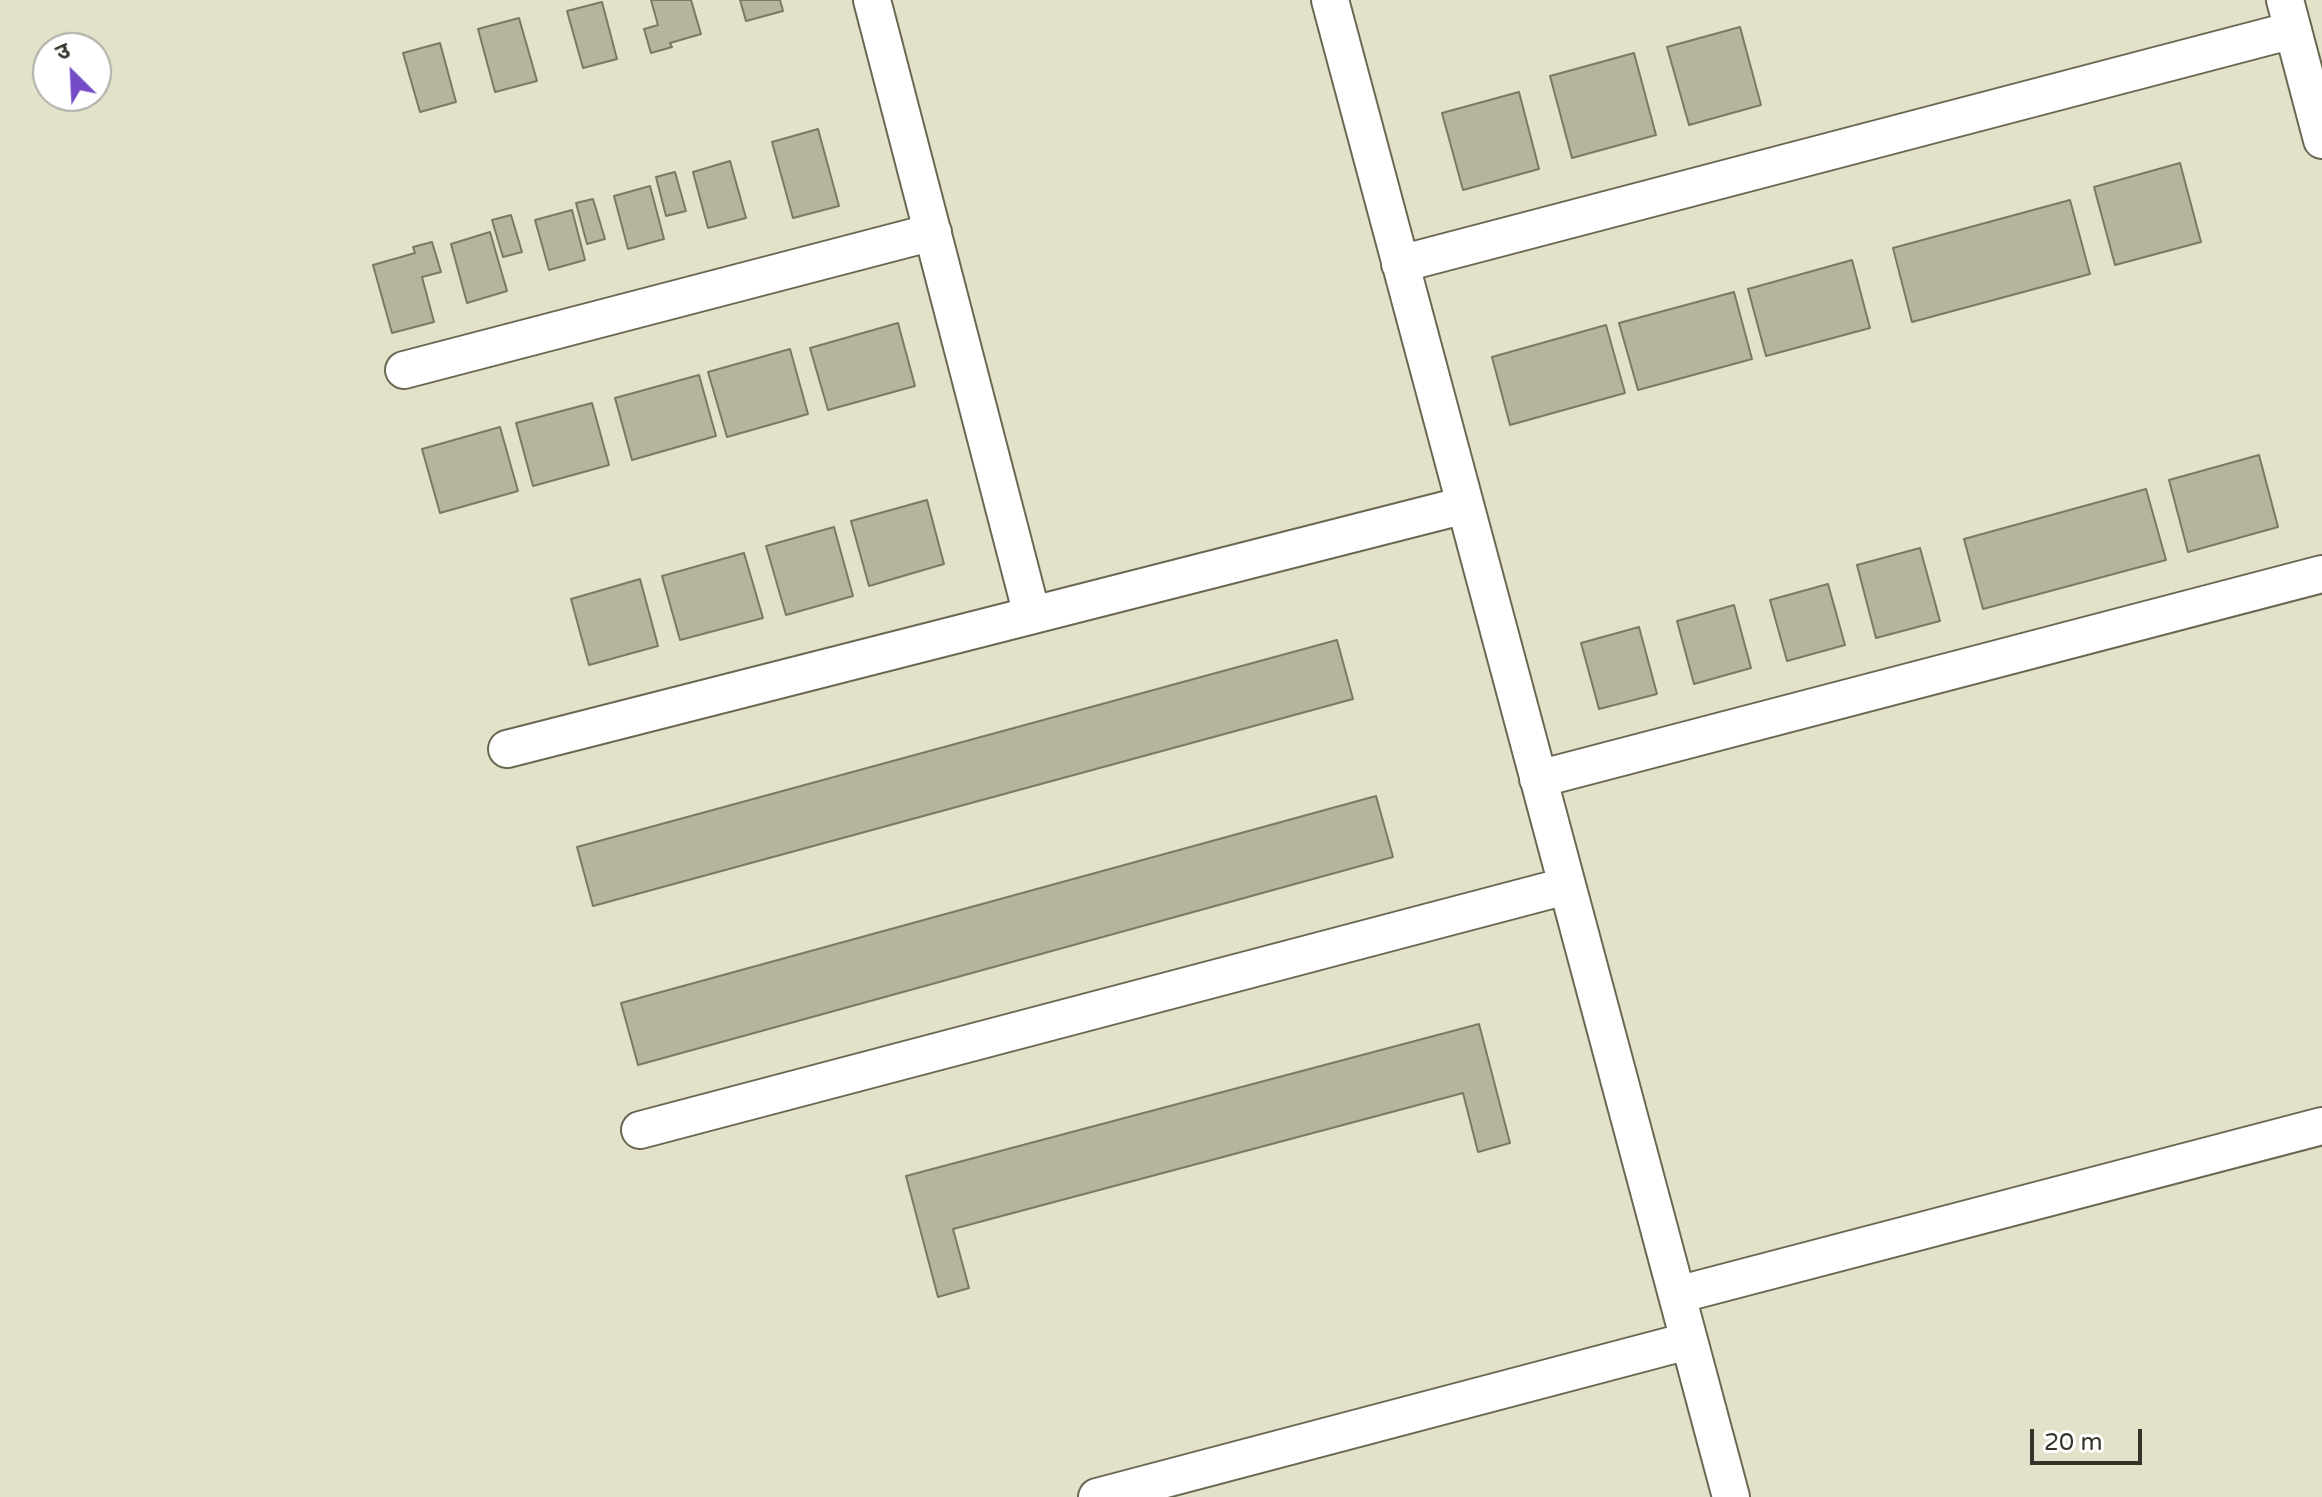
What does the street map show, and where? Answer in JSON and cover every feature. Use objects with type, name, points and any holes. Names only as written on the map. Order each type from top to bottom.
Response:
[{"type":"street","points":[[872,0],[1032,615]]},
{"type":"street","points":[[1330,0],[1731,1497]]},
{"type":"street","points":[[1400,264],[2289,15],[2322,140]]},
{"type":"street","points":[[404,370],[933,232]]},
{"type":"street","points":[[507,749],[1465,505]]},
{"type":"street","points":[[1538,779],[2322,574]]},
{"type":"street","points":[[640,1130],[1566,886]]},
{"type":"street","points":[[1677,1295],[2322,1126]]},
{"type":"street","points":[[1097,1497],[1688,1341]]},
{"type":"building","points":[[651,0],[691,0],[701,34],[670,43],[672,47],[651,53],[644,29],[658,25]]},
{"type":"building","points":[[740,0],[780,0],[783,11],[746,21]]},
{"type":"building","points":[[602,2],[617,59],[583,68],[567,11]]},
{"type":"building","points":[[519,18],[537,81],[495,92],[478,29]]},
{"type":"building","points":[[1740,27],[1761,105],[1689,125],[1667,47]]},
{"type":"building","points":[[440,43],[456,102],[420,112],[403,53]]},
{"type":"building","points":[[1634,53],[1656,135],[1572,158],[1550,76]]},
{"type":"building","points":[[1519,92],[1539,169],[1463,190],[1442,113]]},
{"type":"building","points":[[818,129],[839,206],[793,218],[772,142]]},
{"type":"building","points":[[730,161],[746,218],[708,228],[693,172]]},
{"type":"building","points":[[2180,163],[2201,242],[2115,265],[2094,187]]},
{"type":"building","points":[[675,172],[686,211],[666,216],[656,177]]},
{"type":"building","points":[[650,186],[664,239],[628,249],[614,196]]},
{"type":"building","points":[[593,199],[605,239],[587,244],[576,203]]},
{"type":"building","points":[[2070,200],[2090,274],[1912,322],[1893,248]]},
{"type":"building","points":[[572,210],[585,260],[549,270],[535,220]]},
{"type":"building","points":[[511,215],[522,252],[503,257],[492,220]]},
{"type":"building","points":[[490,232],[507,291],[467,303],[451,244]]},
{"type":"building","points":[[432,242],[441,272],[422,277],[434,322],[392,333],[373,265],[415,253],[413,247]]},
{"type":"building","points":[[1852,260],[1870,328],[1766,356],[1748,289]]},
{"type":"building","points":[[1734,292],[1752,359],[1638,390],[1619,323]]},
{"type":"building","points":[[898,323],[915,386],[828,410],[810,348]]},
{"type":"building","points":[[1606,325],[1625,393],[1510,425],[1492,357]]},
{"type":"building","points":[[790,349],[808,414],[727,437],[708,372]]},
{"type":"building","points":[[699,375],[716,436],[632,460],[615,398]]},
{"type":"building","points":[[592,403],[609,465],[533,486],[516,423]]},
{"type":"building","points":[[500,427],[518,491],[440,513],[422,449]]},
{"type":"building","points":[[2259,455],[2278,527],[2188,552],[2169,480]]},
{"type":"building","points":[[2146,489],[2166,560],[1983,609],[1964,539]]},
{"type":"building","points":[[927,500],[944,564],[869,586],[851,521]]},
{"type":"building","points":[[834,527],[853,596],[786,615],[766,546]]},
{"type":"building","points":[[1920,548],[1940,621],[1876,638],[1857,565]]},
{"type":"building","points":[[744,553],[763,618],[680,640],[662,576]]},
{"type":"building","points":[[640,579],[658,646],[589,665],[571,599]]},
{"type":"building","points":[[1828,584],[1845,645],[1787,661],[1770,600]]},
{"type":"building","points":[[1734,605],[1751,668],[1694,684],[1677,621]]},
{"type":"building","points":[[1639,627],[1657,694],[1599,709],[1581,643]]},
{"type":"building","points":[[1337,640],[1353,699],[593,906],[577,847]]},
{"type":"building","points":[[1376,796],[1393,857],[638,1065],[621,1003]]},
{"type":"building","points":[[1479,1024],[1510,1143],[1478,1152],[1463,1093],[953,1229],[969,1288],[938,1297],[906,1176]]}]
